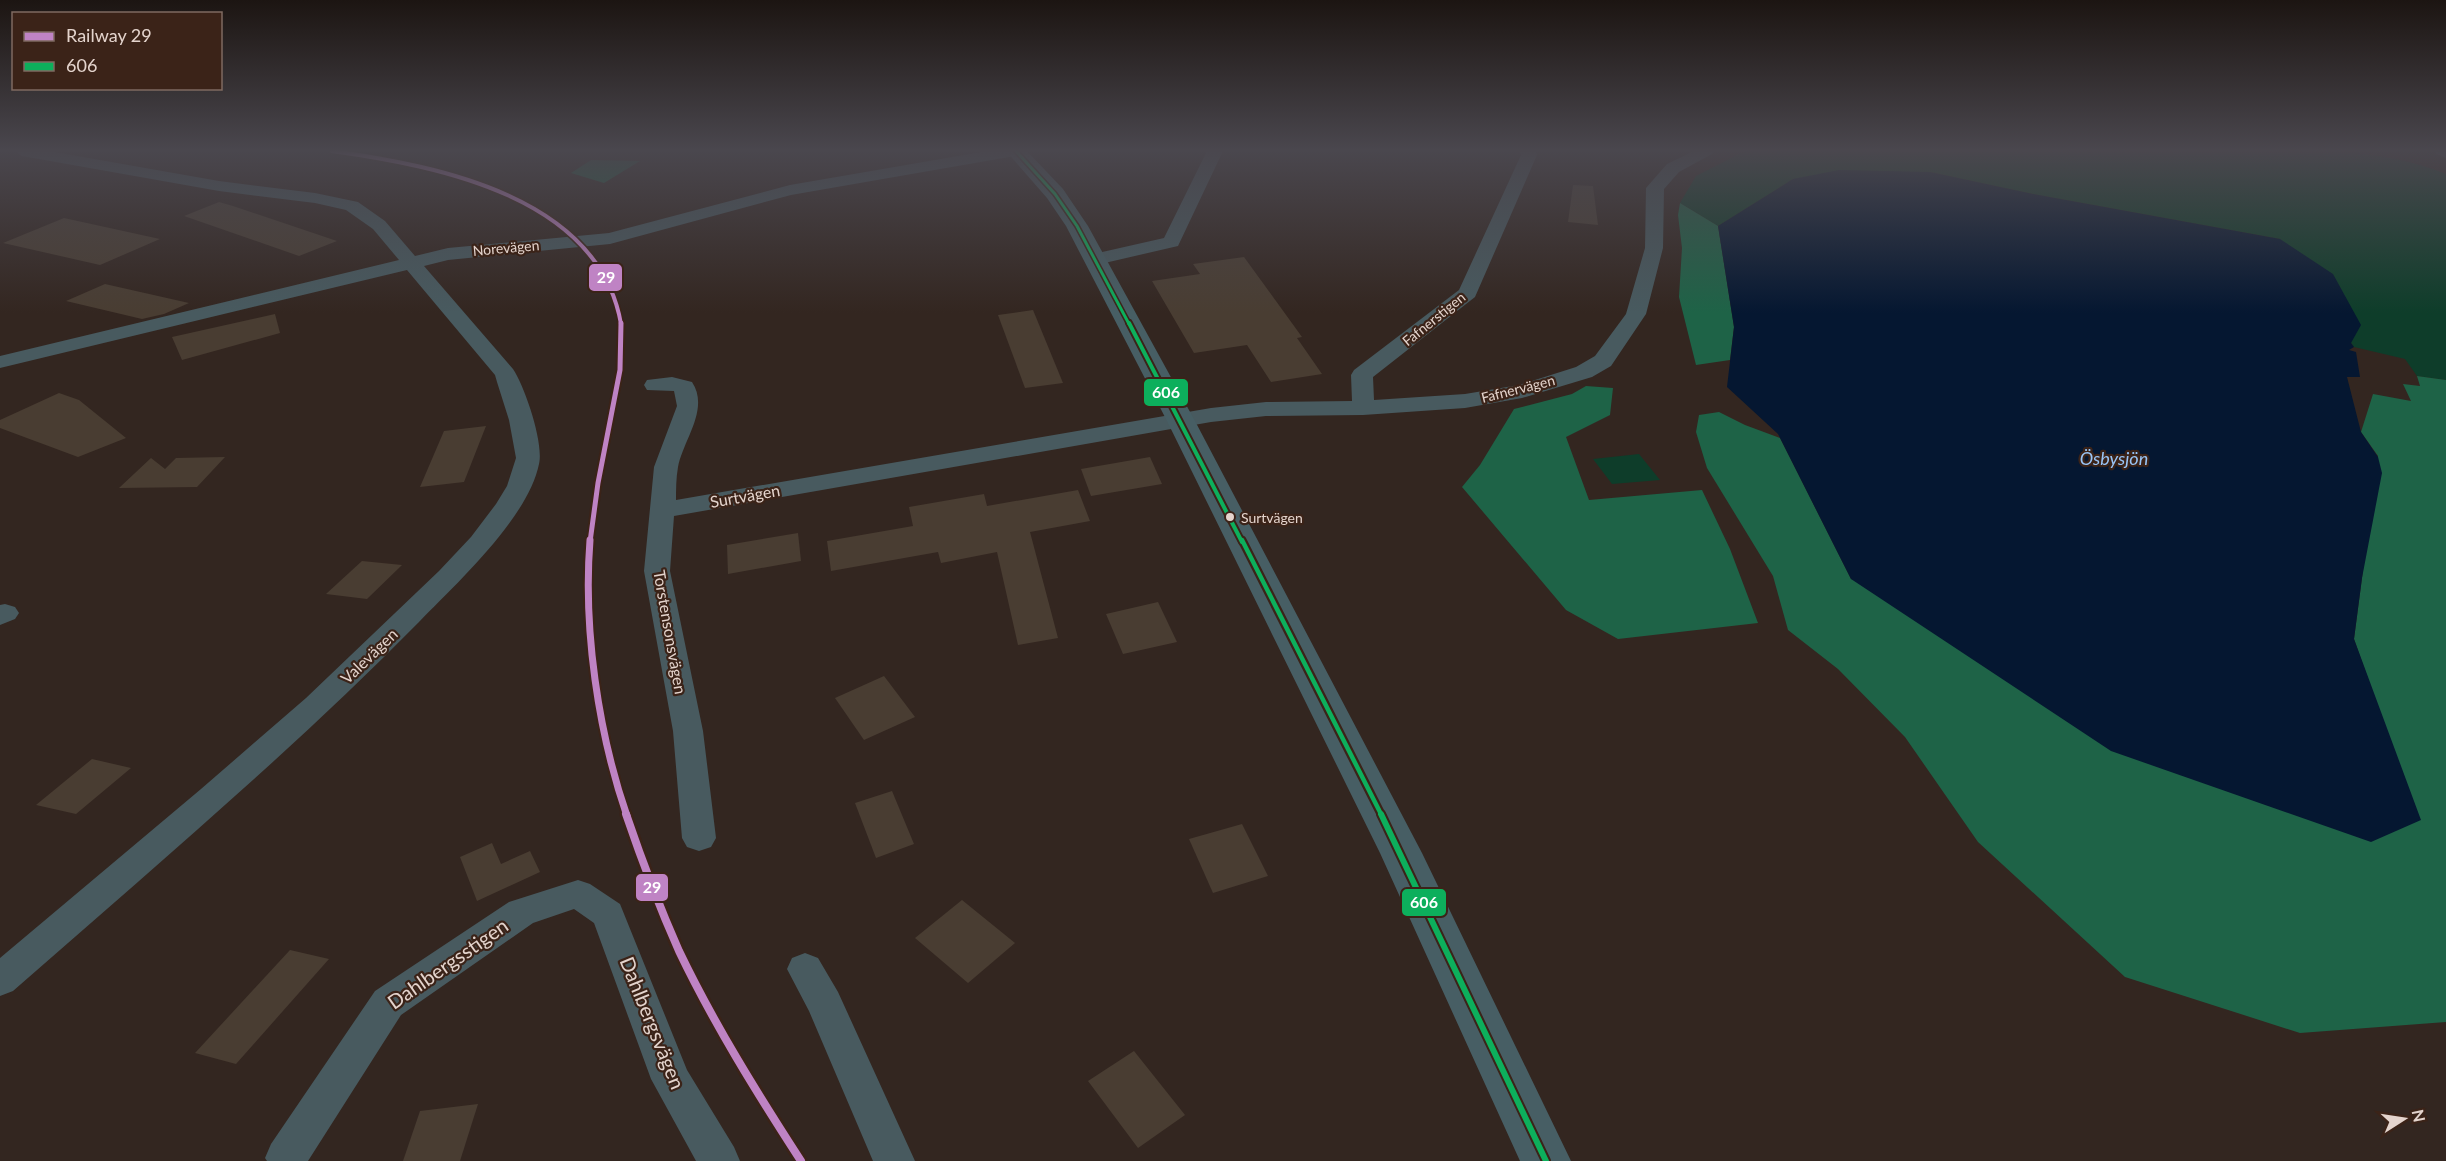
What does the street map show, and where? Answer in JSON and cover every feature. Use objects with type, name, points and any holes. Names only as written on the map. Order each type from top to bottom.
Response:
[{"type":"street","name":"Valevägen","points":[[0,980],[363,663],[467,556],[504,511],[519,486],[529,462],[516,401],[505,374],[379,225],[348,205]]},
{"type":"street","name":"Norevägen","points":[[0,362],[448,254],[610,238],[732,205]]},
{"type":"street","points":[[1063,205],[1096,259],[1181,421],[1401,853],[1546,1161]]},
{"type":"street","points":[[1096,259],[1171,242],[1189,205]]},
{"type":"street","name":"Fafnerstigen","points":[[1363,408],[1362,375],[1468,293],[1506,205]]},
{"type":"street","name":"Fafnervägen","points":[[1181,421],[1211,415],[1266,410],[1363,408],[1465,401],[1522,391],[1584,372],[1603,361],[1636,314],[1654,248],[1655,205]]},
{"type":"street","name":"Torstensonsvägen","points":[[655,385],[672,384],[684,387],[688,406],[666,467],[657,571],[688,731],[699,838]]},
{"type":"street","name":"Surtvägen","points":[[663,510],[1181,421]]},
{"type":"street","name":"Dahlbergsstigen","points":[[286,1158],[387,1003],[521,912],[578,894]]},
{"type":"street","name":"Dahlbergsvägen","points":[[578,894],[608,914],[672,1079],[718,1161]]},
{"type":"street","points":[[805,969],[825,1004],[894,1161]]},
{"type":"green space","points":[[1680,205],[1684,205],[1718,226],[1734,327],[1730,360],[1696,365],[1679,297],[1682,248],[1678,215]]},
{"type":"green space","points":[[1684,205],[1751,205],[1718,226]]},
{"type":"green space","points":[[2094,205],[2446,205],[2446,380],[2417,376],[2405,359],[2354,347],[2280,239]]},
{"type":"green space","points":[[2417,376],[2446,380],[2446,1022],[2300,1033],[2125,977],[1978,842],[1905,737],[1838,669],[1788,630],[1773,576],[1707,468],[1696,432],[1699,415],[1719,412],[1780,438],[1851,579],[2378,707],[2354,639],[2378,456],[2361,432],[2373,394],[2411,401],[2403,384],[2420,386]]},
{"type":"green space","points":[[1586,386],[1613,388],[1610,415],[1566,437],[1589,500],[1702,490],[1730,549],[1758,623],[1618,639],[1566,610],[1462,487],[1480,465],[1514,409],[1572,394]]},
{"type":"green space","points":[[1639,454],[1660,480],[1612,484],[1593,459]]},
{"type":"water","name":"Ösbysjön","points":[[1751,205],[2094,205],[2280,239],[2333,274],[2361,325],[2351,343],[2354,347],[2349,350],[2356,352],[2360,377],[2347,377],[2361,432],[2378,457],[2382,473],[2362,578],[2354,639],[2421,820],[2371,842],[2111,751],[1851,579],[1778,434],[1727,387],[1734,327],[1718,226]]},
{"type":"building","points":[[211,205],[230,205],[337,241],[299,256],[184,216]]},
{"type":"building","points":[[1570,205],[1595,205],[1598,225],[1568,222]]},
{"type":"building","points":[[64,218],[160,239],[100,265],[3,243]]},
{"type":"building","points":[[1244,257],[1302,337],[1297,338],[1322,374],[1271,382],[1247,345],[1194,353],[1152,281],[1200,274],[1193,264]]},
{"type":"building","points":[[105,284],[189,303],[164,314],[142,319],[66,301]]},
{"type":"building","points":[[1033,310],[1063,383],[1025,388],[998,315]]},
{"type":"building","points":[[275,314],[280,333],[182,360],[172,337]]},
{"type":"building","points":[[59,393],[79,400],[126,438],[78,457],[0,428],[0,420]]},
{"type":"building","points":[[486,426],[464,482],[420,487],[444,431]]},
{"type":"building","points":[[225,457],[197,487],[119,488],[151,458],[165,469],[176,458]]},
{"type":"building","points":[[1150,457],[1162,484],[1091,496],[1081,469]]},
{"type":"building","points":[[1078,490],[1090,521],[1030,532],[1058,638],[1018,645],[997,552],[941,563],[938,552],[831,571],[827,541],[913,526],[909,507],[984,494],[987,506]]},
{"type":"building","points":[[798,533],[801,561],[728,574],[727,545]]},
{"type":"building","points":[[362,561],[402,565],[367,599],[326,594]]},
{"type":"building","points":[[1158,602],[1177,642],[1123,654],[1106,614]]},
{"type":"building","points":[[884,676],[915,717],[864,740],[835,698]]},
{"type":"building","points":[[92,759],[131,768],[76,814],[36,805]]},
{"type":"building","points":[[892,791],[914,844],[876,858],[855,803]]},
{"type":"building","points":[[1242,824],[1268,876],[1213,893],[1189,839]]},
{"type":"building","points":[[492,843],[501,864],[530,851],[540,872],[477,901],[460,857]]},
{"type":"building","points":[[962,900],[1015,943],[968,983],[915,938]]},
{"type":"building","points":[[290,950],[329,959],[236,1064],[195,1053]]},
{"type":"building","points":[[1134,1051],[1185,1115],[1138,1148],[1088,1081]]},
{"type":"building","points":[[478,1104],[460,1161],[403,1161],[420,1111]]},
{"type":"rail line","name":"29","points":[[529,205],[561,226],[589,252],[610,284],[621,325],[620,370],[596,496],[589,562],[591,644],[603,723],[622,801],[648,877],[680,951],[716,1023],[757,1093],[801,1161]]},
{"type":"transit line","name":"606","points":[[1063,205],[1077,226],[1181,421],[1401,853],[1546,1161]]},
{"type":"place","name":"Surtvägen","points":[[1230,517]]}]
